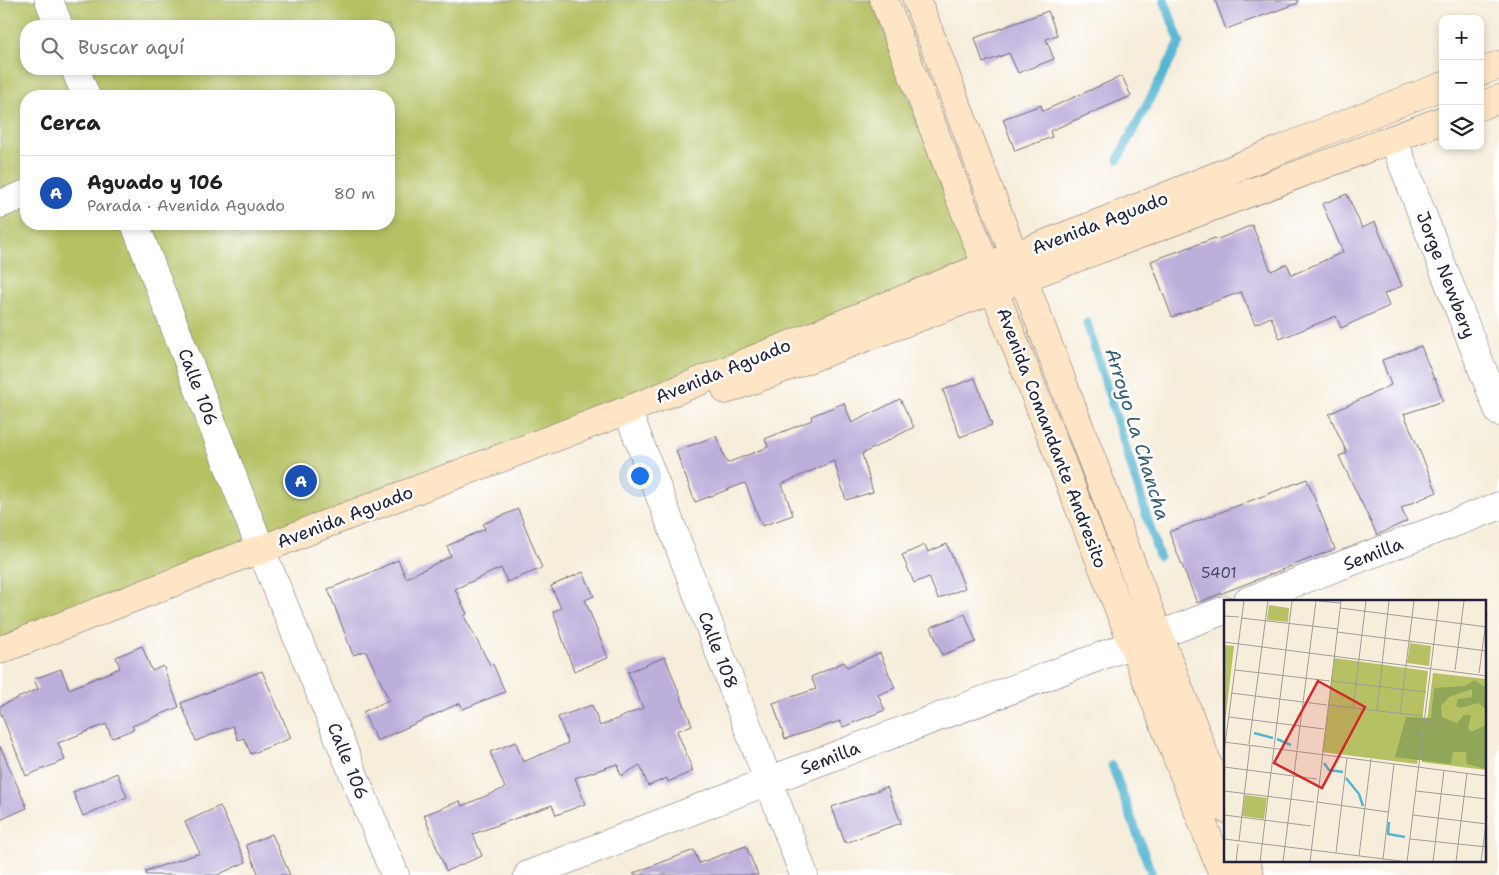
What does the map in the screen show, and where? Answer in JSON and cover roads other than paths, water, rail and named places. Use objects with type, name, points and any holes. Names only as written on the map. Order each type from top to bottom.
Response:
[{"type":"main road","name":"Avenida Comandante Andresito","points":[[884,0],[990,278],[1223,875]]},
{"type":"main road","name":"Avenida Comandante Andresito","points":[[917,0],[1224,806]]},
{"type":"main road","points":[[1484,71],[1499,65]]},
{"type":"main road","name":"Avenida Aguado","points":[[1019,268],[1130,212],[1383,108],[1439,87]]},
{"type":"main road","points":[[1483,105],[1499,100]]},
{"type":"main road","name":"Avenida Aguado","points":[[0,650],[241,556],[264,557],[318,527],[628,410],[990,278],[1439,122]]},
{"type":"main road","name":"Avenida Aguado","points":[[0,666],[264,557],[633,425],[990,278]]},
{"type":"main road","points":[[1245,862],[1250,875]]},
{"type":"street","points":[[49,0],[57,20]]},
{"type":"street","points":[[77,75],[84,90]]},
{"type":"street","name":"Jorge Newbery","points":[[1393,139],[1499,412]]},
{"type":"street","points":[[0,204],[20,196]]},
{"type":"street","name":"Calle 106","points":[[137,230],[264,557],[395,875]]},
{"type":"street","name":"Calle 108","points":[[633,425],[804,875]]},
{"type":"street","name":"Semilla","points":[[1250,600],[1499,506]]},
{"type":"street","points":[[1159,635],[1224,610]]},
{"type":"street","name":"Semilla","points":[[528,875],[768,781],[1133,644]]},
{"type":"waterway","name":"Arroyo La Chancha","points":[[1118,159],[1180,42],[1164,0]]},
{"type":"waterway","name":"Arroyo La Chancha","points":[[1087,323],[1159,556]]},
{"type":"waterway","name":"Arroyo La Chancha","points":[[1112,765],[1152,875]]},
{"type":"place","name":"Aguado y 106","points":[[301,481]]}]
